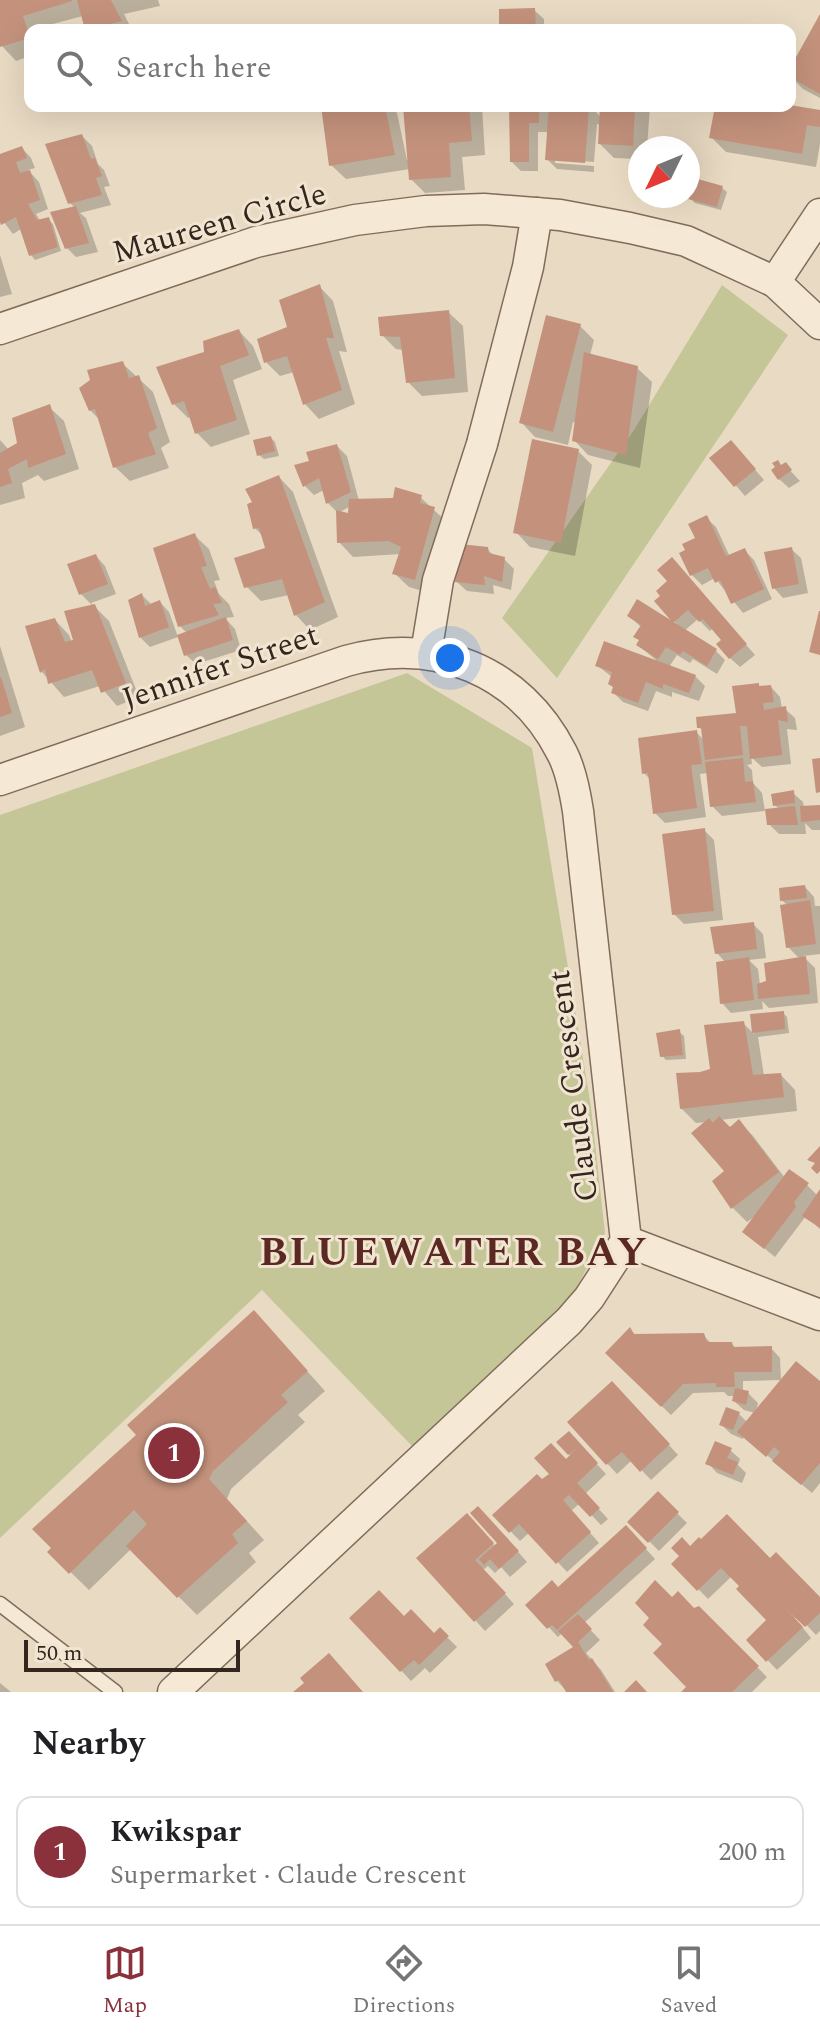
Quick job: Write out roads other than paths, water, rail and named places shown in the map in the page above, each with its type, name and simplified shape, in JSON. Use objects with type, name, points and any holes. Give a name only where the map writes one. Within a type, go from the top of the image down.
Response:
[{"type":"street","name":"Maureen Circle","points":[[0,329],[256,242],[355,220],[426,211],[484,209],[537,213],[630,228],[686,241],[775,282],[820,324]]},
{"type":"street","points":[[426,653],[438,580],[482,442],[528,267],[537,213]]},
{"type":"street","points":[[775,282],[820,214]]},
{"type":"street","name":"Jennifer Street","points":[[0,780],[356,658],[394,652],[426,653],[468,664]]},
{"type":"street","name":"Claude Crescent","points":[[173,1692],[569,1321],[589,1298],[626,1241],[573,783],[563,755],[547,727],[527,702],[500,681],[468,664]]},
{"type":"street","points":[[626,1241],[820,1315]]},
{"type":"lane","points":[[0,1604],[115,1692]]},
{"type":"place","name":"Kwikspar","points":[[174,1453]]},
{"type":"district","name":"BLUEWATER BAY","points":[[454,1251]]}]
